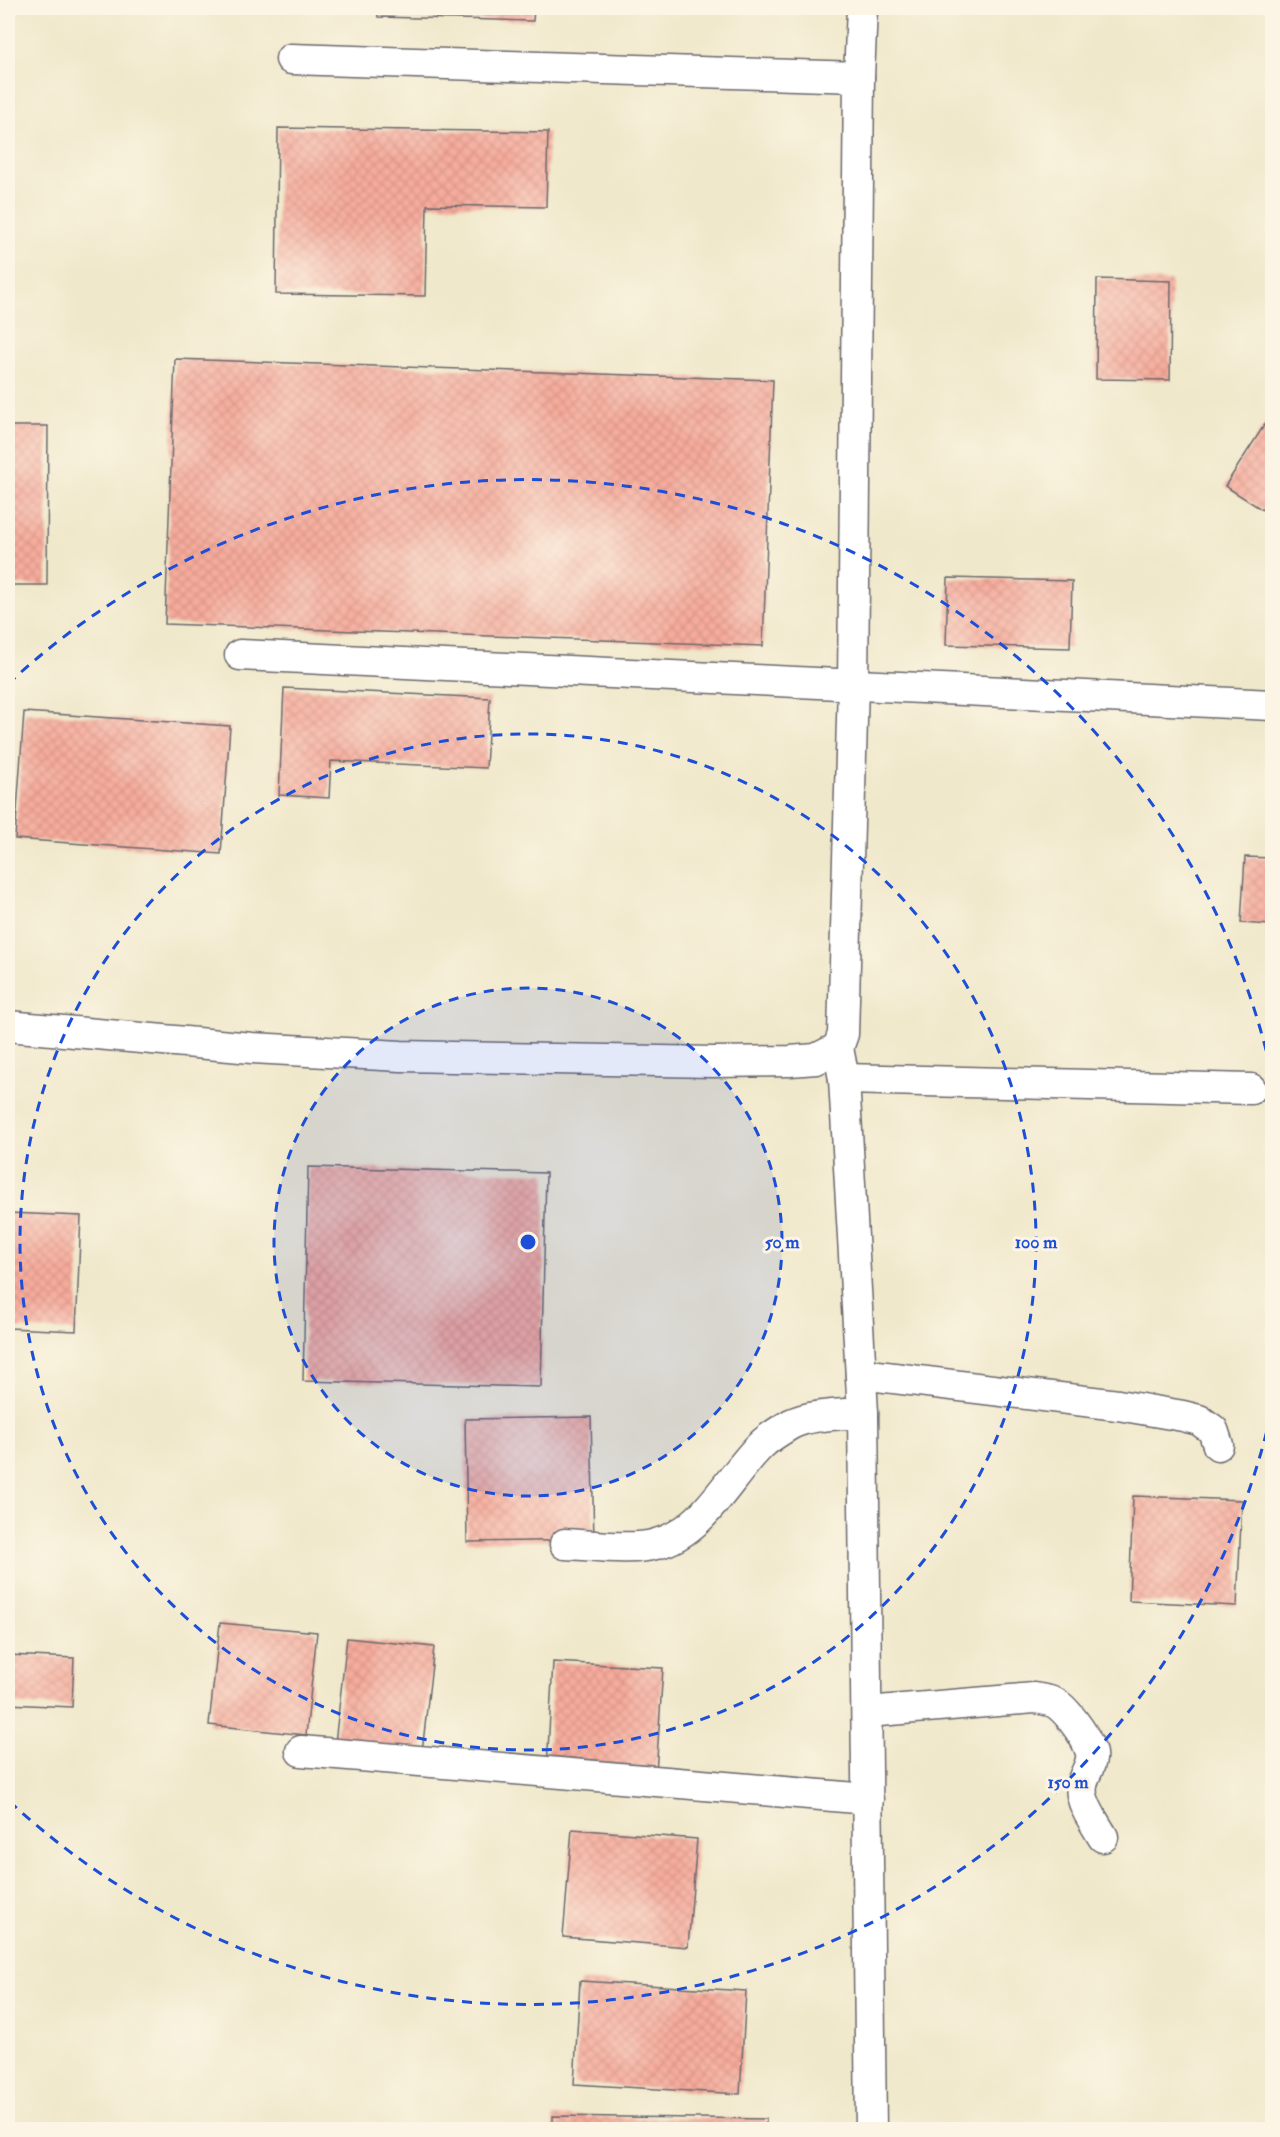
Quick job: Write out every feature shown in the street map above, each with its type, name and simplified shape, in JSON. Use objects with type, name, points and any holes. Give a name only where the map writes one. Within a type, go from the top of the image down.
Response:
[{"type":"street","points":[[862,8],[859,77],[853,685],[843,1034],[838,1048],[844,1079],[863,1413],[871,2130]]},
{"type":"street","points":[[291,58],[859,77]]},
{"type":"street","points":[[240,655],[1272,705]]},
{"type":"street","points":[[8,1026],[252,1048],[401,1056],[702,1062],[790,1061],[816,1059],[838,1048]]},
{"type":"street","points":[[844,1079],[1251,1089]]},
{"type":"street","points":[[861,1374],[1118,1405],[1183,1416],[1199,1420],[1214,1430],[1218,1445]]},
{"type":"street","points":[[565,1544],[645,1546],[671,1539],[699,1518],[761,1444],[778,1432],[793,1423],[812,1418],[863,1413]]},
{"type":"street","points":[[867,1712],[1034,1698],[1057,1704],[1069,1715],[1090,1748],[1091,1759],[1082,1781],[1082,1796],[1084,1806],[1103,1837]]},
{"type":"street","points":[[301,1751],[868,1799]]},
{"type":"building","points":[[378,8],[534,8],[533,21],[378,17]]},
{"type":"building","points":[[278,128],[548,132],[546,207],[427,205],[425,296],[276,294]]},
{"type":"building","points":[[1097,279],[1171,281],[1170,380],[1096,379]]},
{"type":"building","points":[[175,359],[773,380],[763,646],[165,624]]},
{"type":"building","points":[[1272,413],[1272,516],[1225,486]]},
{"type":"building","points":[[8,426],[48,426],[47,585],[8,585]]},
{"type":"building","points":[[948,578],[1072,581],[1070,648],[946,645]]},
{"type":"building","points":[[284,688],[490,698],[486,768],[331,761],[329,798],[279,795]]},
{"type":"building","points":[[24,712],[230,726],[221,854],[15,839]]},
{"type":"building","points":[[1245,857],[1272,858],[1272,925],[1241,923]]},
{"type":"building","points":[[308,1167],[546,1173],[541,1387],[303,1381]]},
{"type":"building","points":[[8,1213],[81,1216],[76,1331],[8,1328]]},
{"type":"building","points":[[591,1417],[594,1540],[467,1542],[465,1419]]},
{"type":"building","points":[[1133,1496],[1242,1500],[1237,1606],[1129,1601]]},
{"type":"building","points":[[220,1623],[317,1632],[306,1735],[209,1725]]},
{"type":"building","points":[[347,1638],[434,1647],[422,1752],[335,1743]]},
{"type":"building","points":[[8,1655],[74,1658],[72,1707],[8,1704]]},
{"type":"building","points":[[553,1662],[663,1668],[656,1773],[547,1767]]},
{"type":"building","points":[[572,1829],[697,1839],[688,1947],[563,1937]]},
{"type":"building","points":[[580,1981],[746,1991],[740,2094],[574,2084]]},
{"type":"building","points":[[553,2116],[766,2119],[766,2130],[553,2130]]}]
